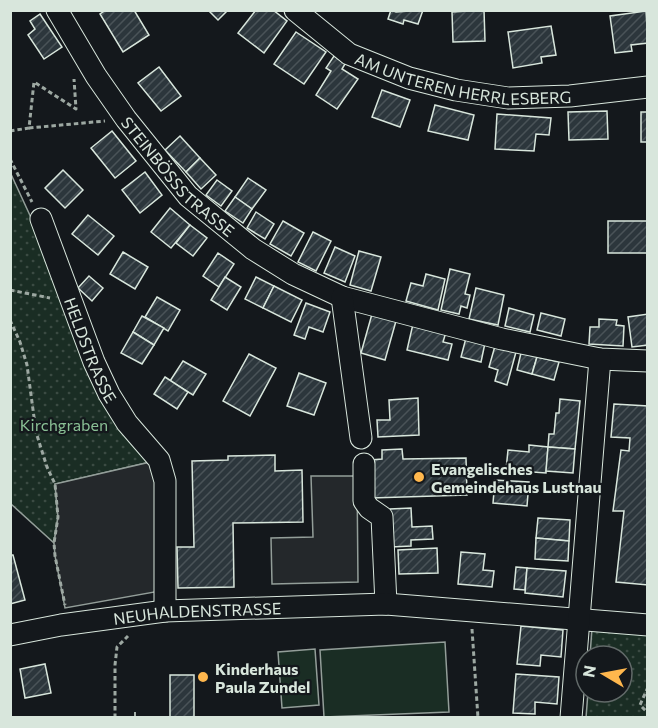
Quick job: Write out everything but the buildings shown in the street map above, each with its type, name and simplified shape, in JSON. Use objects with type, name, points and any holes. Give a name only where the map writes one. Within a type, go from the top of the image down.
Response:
[{"type":"street","name":"STEINBÖSSSTRASSE","points":[[57,10],[96,76],[126,119],[188,196],[253,249],[293,274],[342,297],[502,339],[600,359],[648,361]]},
{"type":"street","name":"AM UNTEREN HERRLESBERG","points":[[295,10],[349,54],[409,78],[456,90],[508,98],[570,96],[648,87]]},
{"type":"street","name":"HELDSTRASSE","points":[[41,219],[94,362],[109,394],[128,423],[159,460],[165,481],[165,611]]},
{"type":"street","points":[[342,297],[361,438]]},
{"type":"street","points":[[571,717],[581,620],[600,359]]},
{"type":"street","points":[[364,464],[364,501],[382,518],[386,604]]},
{"type":"street","name":"NEUHALDENSTRASSE","points":[[10,635],[61,625],[165,611],[386,604],[648,625]]},
{"type":"path","points":[[29,128],[34,82],[76,109],[73,76]]},
{"type":"path","points":[[10,130],[126,119]]},
{"type":"path","points":[[10,159],[41,219]]},
{"type":"path","points":[[10,290],[52,299]]},
{"type":"path","points":[[10,320],[27,365],[36,432],[55,484],[58,518],[54,543],[55,556],[65,608],[61,625]]},
{"type":"path","points":[[471,610],[478,717]]},
{"type":"path","points":[[116,717],[117,647],[136,628],[138,614]]},
{"type":"path","points":[[648,687],[640,705],[648,713]]},
{"type":"green space","name":"Kirchgraben","points":[[10,172],[80,324],[159,460],[55,484],[58,517],[54,543],[11,504]]},
{"type":"green space","points":[[592,628],[647,632],[647,717],[586,718],[587,704],[634,704],[634,644],[591,644]]},
{"type":"green space","points":[[445,642],[449,712],[324,717],[320,650]]},
{"type":"green space","points":[[315,649],[319,705],[282,708],[278,652]]},
{"type":"shaded area","points":[[159,460],[166,590],[65,608],[55,556],[54,543],[58,517],[55,484]]},
{"type":"shaded area","points":[[311,476],[357,476],[358,582],[272,584],[271,538],[313,537]]},
{"type":"fence","points":[[135,712],[135,718]]},
{"type":"place","name":"Evangelisches Gemeindehaus Lustnau","points":[[419,477]]},
{"type":"place","name":"Kinderhaus Paula Zundel","points":[[203,677]]}]
